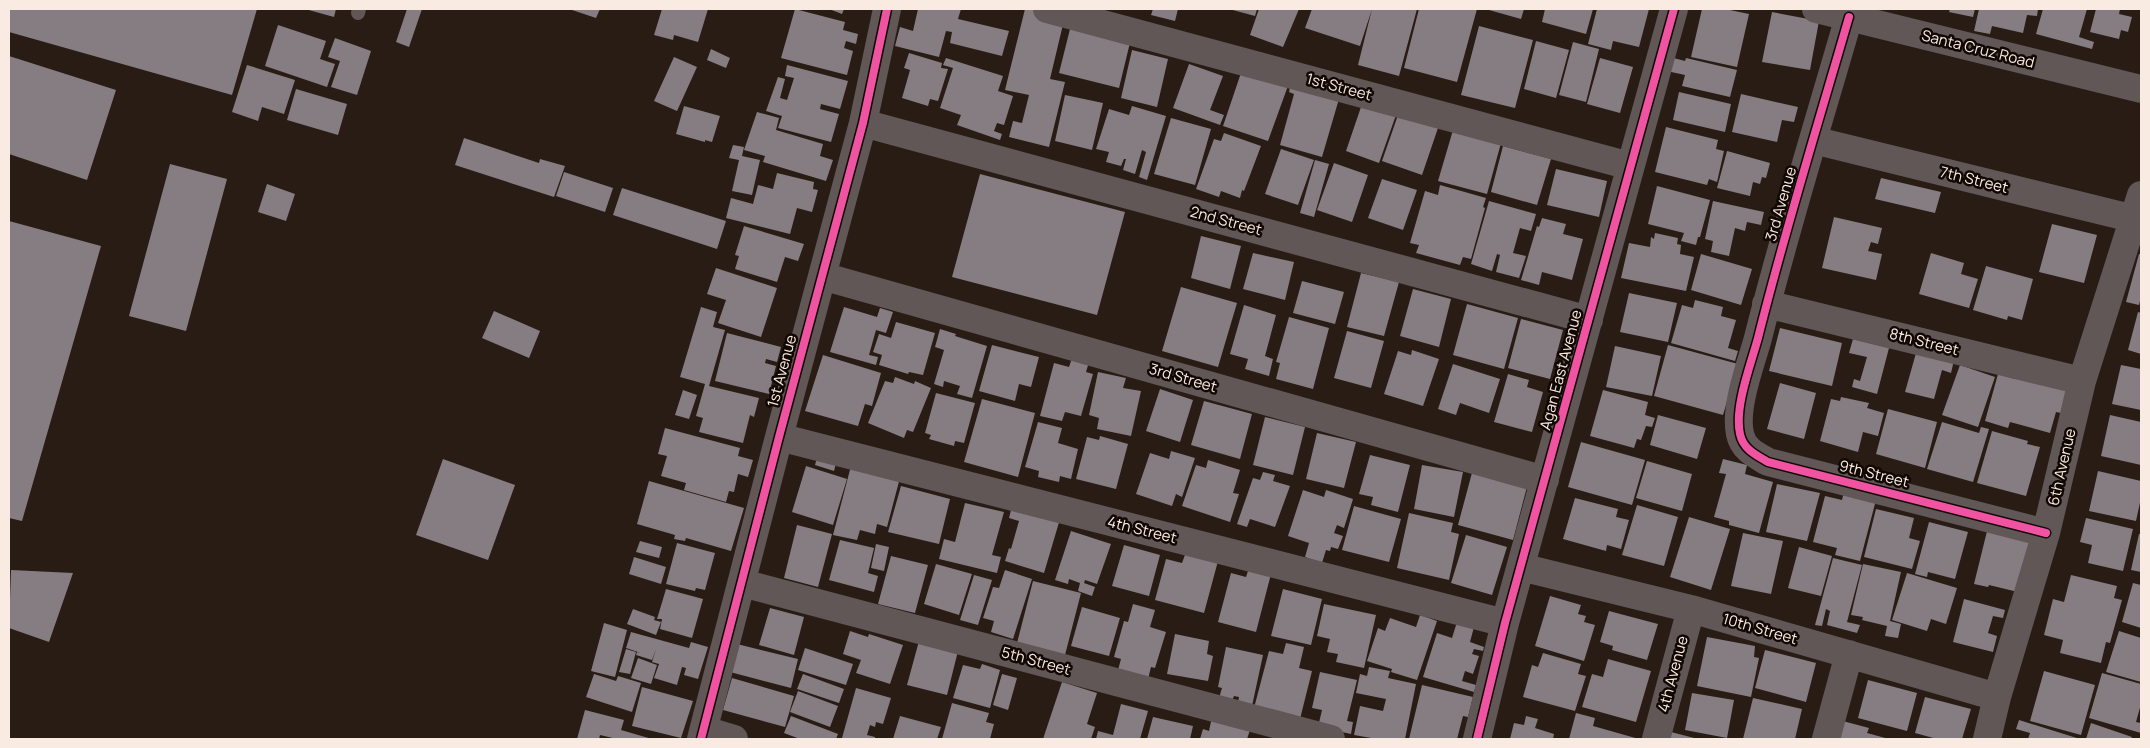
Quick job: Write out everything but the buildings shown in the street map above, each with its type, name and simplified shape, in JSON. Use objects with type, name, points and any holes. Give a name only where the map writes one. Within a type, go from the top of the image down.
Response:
[{"type":"street","name":"1st Avenue","points":[[702,735],[863,123],[888,9]]},
{"type":"street","name":"1st Street","points":[[1047,9],[1630,166]]},
{"type":"street","name":"Agan East Avenue","points":[[1478,739],[1520,567],[1674,9]]},
{"type":"street","name":"Santa Cruz Road","points":[[1816,9],[2141,89]]},
{"type":"street","name":"3rd Avenue","points":[[1742,400],[1766,304],[1849,17]]},
{"type":"street","name":"2nd Street","points":[[863,123],[1589,320]]},
{"type":"street","name":"7th Street","points":[[1814,140],[2138,207]]},
{"type":"street","name":"6th Avenue","points":[[1987,739],[2046,532],[2082,381],[2138,207]]},
{"type":"street","name":"3rd Street","points":[[822,276],[1545,480]]},
{"type":"street","name":"8th Street","points":[[1766,304],[2082,381]]},
{"type":"street","name":"9th Street","points":[[1742,400],[1740,436],[1751,453],[1768,462],[2046,532]]},
{"type":"street","name":"4th Street","points":[[779,437],[1505,623]]},
{"type":"street","name":"10th Street","points":[[1520,567],[1691,609],[1998,697]]},
{"type":"street","name":"5th Street","points":[[742,583],[1331,739]]},
{"type":"street","name":"4th Avenue","points":[[1656,739],[1691,609]]},
{"type":"street","points":[[1826,739],[1849,654]]},
{"type":"street","points":[[702,735],[734,739]]},
{"type":"cycle path","points":[[701,739],[863,123],[887,9]]},
{"type":"cycle path","points":[[1477,739],[1505,623],[1674,9]]},
{"type":"cycle path","points":[[1849,17],[1790,217],[1744,386],[1739,411],[1740,434],[1744,444],[1768,462],[2046,533]]}]
